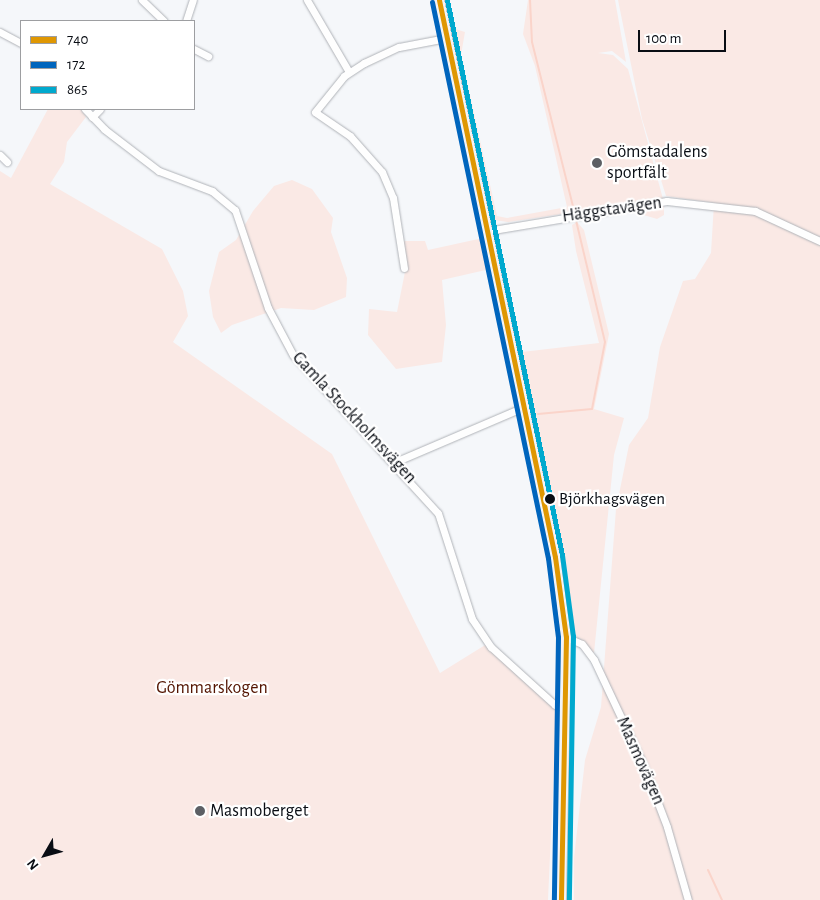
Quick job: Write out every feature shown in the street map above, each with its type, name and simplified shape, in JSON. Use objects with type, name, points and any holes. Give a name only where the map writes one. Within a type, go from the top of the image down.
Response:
[{"type":"main road","points":[[439,0],[555,557],[566,637],[561,900]]},
{"type":"street","points":[[142,0],[163,20]]},
{"type":"street","points":[[186,20],[193,0]]},
{"type":"street","points":[[307,0],[349,72]]},
{"type":"street","points":[[0,32],[20,42]]},
{"type":"street","points":[[404,268],[393,198],[382,172],[350,136],[315,112],[349,72],[399,47],[446,38]]},
{"type":"street","points":[[195,50],[208,56]]},
{"type":"street","name":"Gamla Stockholmsvägen","points":[[86,110],[159,171],[212,191],[235,210],[268,308],[288,347],[395,462],[442,519],[472,619],[482,636],[495,652],[551,702],[564,707]]},
{"type":"street","points":[[92,117],[99,110]]},
{"type":"street","points":[[0,156],[7,162]]},
{"type":"street","name":"Häggstavägen","points":[[487,231],[667,201],[755,211],[820,241]]},
{"type":"street","points":[[395,462],[524,407]]},
{"type":"street","name":"Masmovägen","points":[[566,637],[584,646],[594,660],[643,764],[668,827],[688,900]]},
{"type":"green space","points":[[447,0],[452,28],[465,32],[461,55],[497,216],[507,218],[567,207],[535,66],[523,34],[528,0],[615,0],[626,62],[612,51],[598,53],[613,55],[628,69],[663,199],[508,222],[494,220],[467,115],[453,50]]},
{"type":"green space","points":[[618,0],[820,0],[820,900],[574,900],[574,858],[585,760],[601,707],[616,509],[629,445],[648,418],[660,347],[683,281],[695,279],[711,253],[714,203],[666,196],[642,119]]},
{"type":"green space","name":"Gömmarskogen","points":[[47,110],[82,110],[86,117],[67,142],[64,162],[50,184],[162,249],[183,291],[188,316],[173,342],[332,454],[440,673],[490,642],[557,702],[548,900],[0,900],[0,171],[11,178]]},
{"type":"green space","points":[[292,180],[312,189],[333,218],[331,232],[347,278],[346,297],[314,310],[281,308],[232,325],[221,333],[213,317],[209,291],[219,252],[236,240],[253,211],[274,186]]},
{"type":"green space","points":[[664,205],[664,215],[657,219],[627,210]]},
{"type":"green space","points":[[577,222],[584,230],[609,334],[594,409],[624,418],[614,455],[594,653],[571,632],[555,504],[546,483],[505,292],[506,274],[522,352],[599,343],[576,251],[572,225]]},
{"type":"green space","points":[[483,238],[490,269],[442,280],[446,325],[442,362],[396,369],[368,335],[369,309],[397,312],[407,262],[403,241],[425,241],[428,250]]},
{"type":"waterway","points":[[530,0],[532,42],[574,210]]},
{"type":"waterway","points":[[538,414],[592,409],[605,342],[576,220]]},
{"type":"waterway","points":[[708,870],[722,900]]},
{"type":"transit line","name":"740","points":[[439,0],[555,557],[566,637],[561,900]]},
{"type":"transit line","name":"865","points":[[447,0],[562,555],[573,636],[569,900]]},
{"type":"transit line","name":"172","points":[[432,2],[548,558],[558,637],[554,900]]},
{"type":"place","name":"Gömstadalens sportfält","points":[[597,163]]},
{"type":"place","name":"Björkhagsvägen","points":[[550,499]]},
{"type":"place","name":"Masmoberget","points":[[200,811]]}]
